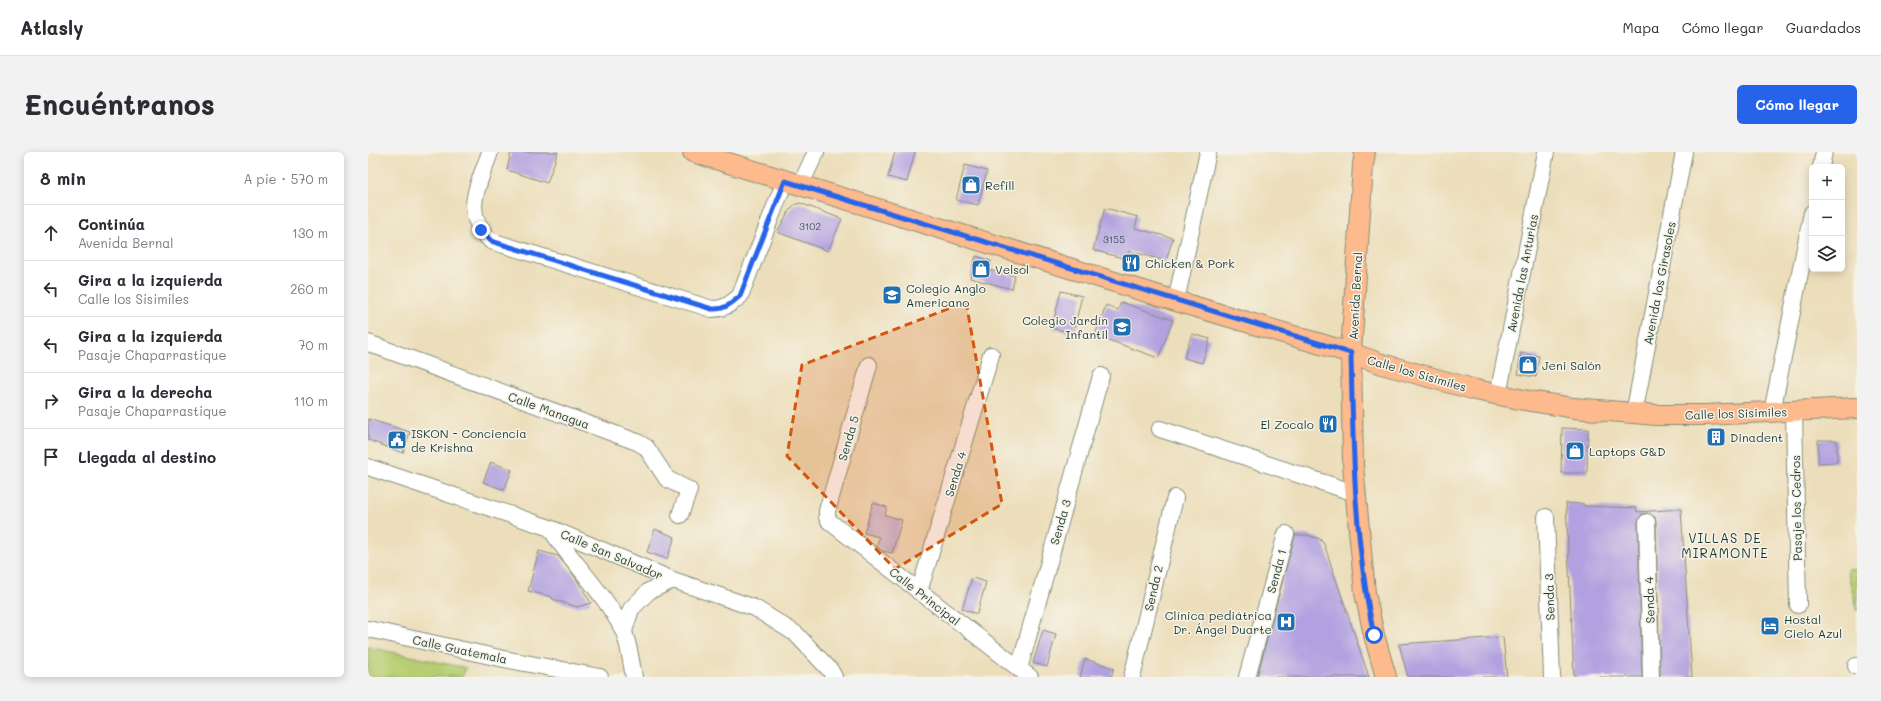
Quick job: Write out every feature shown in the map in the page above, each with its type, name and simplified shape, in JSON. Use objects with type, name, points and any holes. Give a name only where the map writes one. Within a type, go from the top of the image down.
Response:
[{"type":"main road","name":"Calle los Sisimiles","points":[[693,152],[1176,301],[1351,353],[1382,364],[1498,395],[1568,407],[1669,416],[1857,408]]},
{"type":"main road","name":"Avenida Bernal","points":[[1365,152],[1351,353],[1355,493],[1365,593],[1374,635],[1386,677]]},
{"type":"street","points":[[490,152],[473,206],[477,224],[491,241],[712,309],[719,309],[727,306],[740,296],[792,183],[816,152]]},
{"type":"street","points":[[1176,301],[1208,152]]},
{"type":"street","name":"Avenida las Anturias","points":[[1498,395],[1546,152]]},
{"type":"street","name":"Avenida los Girasoles","points":[[1634,414],[1684,152]]},
{"type":"street","points":[[1822,164],[1824,152]]},
{"type":"street","points":[[1772,412],[1809,228]]},
{"type":"street","name":"Calle Managua","points":[[368,343],[637,442],[646,447],[667,478],[689,490],[680,515]]},
{"type":"street","name":"Senda 4","points":[[919,592],[991,355]]},
{"type":"street","name":"Senda 5","points":[[827,511],[869,365]]},
{"type":"street","name":"Senda 3","points":[[1024,673],[1101,376]]},
{"type":"street","name":"Pasaje los Cedros","points":[[1794,411],[1798,605]]},
{"type":"street","points":[[1160,429],[1355,493]]},
{"type":"street","name":"Calle San Salvador","points":[[368,467],[550,528],[673,580],[755,608],[796,634],[830,670],[834,677]]},
{"type":"street","name":"Senda 2","points":[[1132,677],[1174,498]]},
{"type":"street","name":"Calle Principal","points":[[827,511],[827,517],[830,522],[1024,673]]},
{"type":"street","name":"Senda 3","points":[[1546,517],[1552,677]]},
{"type":"street","name":"Senda 4","points":[[1647,522],[1651,677]]},
{"type":"street","points":[[550,528],[561,545],[585,573],[624,631],[634,677]]},
{"type":"street","name":"Senda 1","points":[[1247,677],[1286,534]]},
{"type":"street","points":[[624,631],[631,609],[649,591],[673,580]]},
{"type":"street","name":"Calle Guatemala","points":[[368,629],[504,659],[600,677]]},
{"type":"highlighted area","points":[[966,302],[1002,504],[895,569],[787,456],[802,365]]},
{"type":"green space","points":[[1847,569],[1857,570],[1857,611]]},
{"type":"green space","points":[[368,647],[466,668],[462,677],[368,677]]},
{"type":"building","points":[[511,152],[558,152],[547,183],[507,170]]},
{"type":"building","points":[[895,152],[915,152],[907,182],[888,177]]},
{"type":"building","name":"Refill","points":[[965,165],[987,171],[978,205],[956,200]]},
{"type":"building","points":[[800,203],[842,219],[828,251],[777,232],[789,211],[794,205]]},
{"type":"building","points":[[1105,208],[1138,217],[1135,228],[1173,238],[1166,261],[1129,251],[1126,259],[1093,250]]},
{"type":"building","points":[[976,256],[991,261],[989,270],[1015,276],[1012,289],[970,278]]},
{"type":"building","points":[[1061,291],[1082,296],[1073,333],[1052,328]]},
{"type":"building","name":"Colegio Jardín Infantil","points":[[1121,302],[1173,320],[1158,358],[1095,335],[1106,305],[1118,310]]},
{"type":"building","points":[[1192,334],[1210,339],[1202,363],[1184,358]]},
{"type":"building","name":"Jeni Salón","points":[[1521,353],[1539,356],[1536,377],[1518,374]]},
{"type":"building","points":[[368,419],[410,432],[403,453],[368,440]]},
{"type":"building","name":"Laptops G&D","points":[[1562,428],[1588,429],[1587,473],[1561,473]]},
{"type":"building","points":[[1818,440],[1837,440],[1837,462],[1818,463]]},
{"type":"building","points":[[491,462],[512,470],[504,490],[483,482]]},
{"type":"building","points":[[873,503],[887,507],[885,515],[902,520],[892,553],[882,551],[877,546],[879,537],[864,533]]},
{"type":"building","points":[[1566,503],[1584,504],[1584,506],[1636,508],[1637,512],[1681,509],[1692,677],[1660,677],[1656,522],[1655,517],[1647,513],[1642,514],[1638,522],[1642,677],[1574,677]]},
{"type":"building","points":[[655,529],[675,537],[667,559],[647,552]]},
{"type":"building","points":[[1295,535],[1308,535],[1320,539],[1324,544],[1369,677],[1257,677]]},
{"type":"building","points":[[539,551],[558,556],[575,577],[591,603],[577,607],[552,599],[552,597],[528,591]]},
{"type":"building","points":[[972,578],[986,582],[977,614],[962,609]]},
{"type":"building","points":[[1043,630],[1056,634],[1047,667],[1033,663]]},
{"type":"building","points":[[1503,637],[1507,677],[1408,677],[1399,644]]},
{"type":"building","points":[[1085,659],[1114,668],[1111,677],[1080,677]]},
{"type":"place","name":"Refill","points":[[971,185]]},
{"type":"place","name":"Chicken & Pork","points":[[1131,263]]},
{"type":"place","name":"Velsol","points":[[981,269]]},
{"type":"place","name":"Colegio Anglo Americano","points":[[892,295]]},
{"type":"place","name":"Colegio Jardín Infantil","points":[[1122,327]]},
{"type":"place","name":"Jeni Salón","points":[[1528,365]]},
{"type":"place","name":"El Zocalo","points":[[1328,424]]},
{"type":"place","name":"Dinadent","points":[[1716,437]]},
{"type":"place","name":"ISKON - Conciencia de Krishna","points":[[397,440]]},
{"type":"place","name":"Laptops G&D","points":[[1575,451]]},
{"type":"place","name":"Clínica pediátrica Dr. Ángel Duarte","points":[[1286,622]]},
{"type":"place","name":"Hostal Cielo Azul","points":[[1770,626]]},
{"type":"district","name":"VILLAS DE MIRAMONTE","points":[[1725,544]]},
{"type":"route","points":[[481,230],[491,241],[712,309],[719,309],[734,302],[740,296],[785,181],[1351,353],[1355,493],[1365,593],[1374,635]]}]
